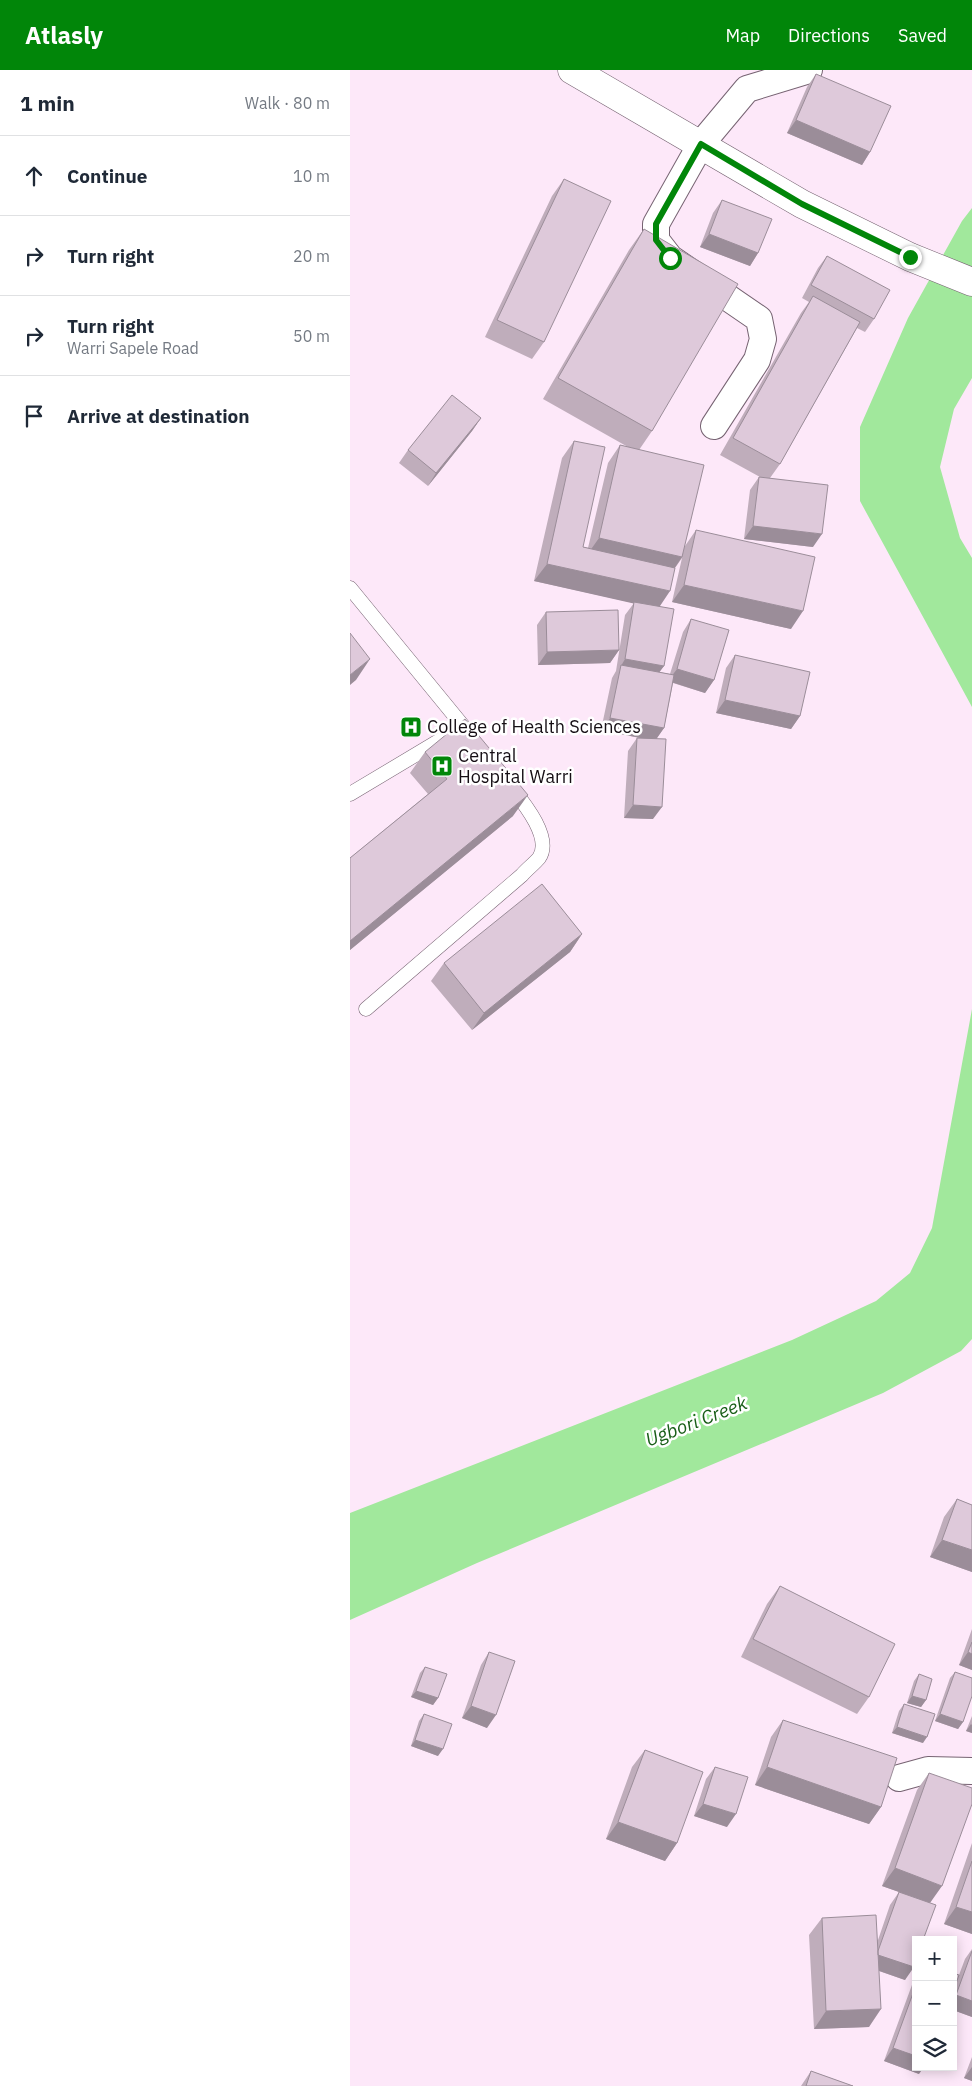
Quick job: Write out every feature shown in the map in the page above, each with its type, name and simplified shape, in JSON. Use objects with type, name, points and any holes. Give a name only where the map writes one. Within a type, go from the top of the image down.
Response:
[{"type":"main road","points":[[572,70],[802,204],[910,257],[972,282]]},
{"type":"street","points":[[714,426],[757,360],[763,339],[759,319],[670,258],[656,240],[656,224],[701,144],[747,89],[809,70]]},
{"type":"street","points":[[899,1778],[928,1770],[972,1771]]},
{"type":"lane","points":[[350,588],[482,750]]},
{"type":"lane","points":[[350,794],[463,726]]},
{"type":"lane","points":[[366,1009],[522,875],[540,856],[542,838],[528,810],[505,780]]},
{"type":"water","points":[[972,208],[972,378],[954,409],[940,467],[960,538],[972,558],[972,707],[860,501],[860,427],[908,318],[962,221]]},
{"type":"water","name":"Ugbori Creek","points":[[972,1009],[972,1339],[961,1351],[883,1393],[477,1563],[350,1620],[350,1513],[792,1340],[876,1301],[910,1273],[932,1228]]},
{"type":"building","points":[[816,74],[891,106],[870,152],[796,120]]},
{"type":"building","points":[[564,179],[611,201],[544,342],[497,320]]},
{"type":"building","points":[[722,200],[772,219],[758,253],[709,234]]},
{"type":"building","points":[[644,229],[738,284],[652,431],[558,378]]},
{"type":"building","points":[[827,256],[890,290],[874,319],[811,285]]},
{"type":"building","points":[[813,296],[860,322],[780,464],[733,438]]},
{"type":"building","points":[[452,395],[481,418],[436,473],[408,450]]},
{"type":"building","points":[[574,441],[605,447],[583,547],[675,568],[670,591],[547,564]]},
{"type":"building","points":[[620,445],[704,465],[682,557],[599,538]]},
{"type":"building","points":[[759,477],[828,485],[822,534],[753,526]]},
{"type":"building","points":[[696,530],[815,557],[803,611],[684,585]]},
{"type":"building","points":[[634,602],[674,609],[664,666],[625,659]]},
{"type":"building","points":[[618,610],[619,650],[547,652],[546,612]]},
{"type":"building","points":[[691,619],[729,630],[714,680],[677,669]]},
{"type":"building","points":[[350,633],[370,659],[350,675]]},
{"type":"building","points":[[735,655],[810,672],[800,716],[725,700]]},
{"type":"building","points":[[621,665],[674,675],[664,728],[610,718]]},
{"type":"building","points":[[465,719],[528,795],[350,941],[350,858],[447,779],[425,752]]},
{"type":"building","points":[[637,738],[666,739],[662,807],[633,805]]},
{"type":"building","points":[[542,884],[582,934],[484,1013],[444,963]]},
{"type":"building","points":[[957,1499],[972,1505],[972,1550],[942,1540]]},
{"type":"building","points":[[780,1586],[895,1644],[869,1697],[753,1639]]},
{"type":"building","points":[[972,1642],[972,1654],[968,1652]]},
{"type":"building","points":[[489,1652],[515,1661],[496,1715],[471,1706]]},
{"type":"building","points":[[425,1667],[447,1674],[438,1698],[416,1691]]},
{"type":"building","points":[[955,1672],[972,1678],[972,1696],[963,1722],[940,1714]]},
{"type":"building","points":[[919,1674],[932,1679],[926,1700],[912,1696]]},
{"type":"building","points":[[904,1704],[935,1714],[927,1737],[897,1727]]},
{"type":"building","points":[[424,1714],[452,1724],[443,1749],[415,1740]]},
{"type":"building","points":[[783,1720],[897,1758],[881,1807],[767,1767]]},
{"type":"building","points":[[645,1750],[703,1772],[677,1843],[618,1822]]},
{"type":"building","points":[[715,1767],[748,1777],[736,1814],[703,1804]]},
{"type":"building","points":[[929,1773],[972,1788],[972,1804],[942,1886],[895,1868]]},
{"type":"building","points":[[972,1861],[972,1912],[956,1907]]},
{"type":"building","points":[[899,1892],[936,1905],[924,1936],[912,1936],[912,1966],[878,1955]]},
{"type":"building","points":[[876,1915],[881,2009],[826,2011],[822,1918]]},
{"type":"building","points":[[972,1951],[972,2001],[957,1995]]},
{"type":"building","points":[[912,1996],[912,2055],[893,2048]]},
{"type":"building","points":[[811,2071],[853,2086],[806,2086]]},
{"type":"place","name":"College of Health Sciences","points":[[411,727]]},
{"type":"place","name":"Central Hospital Warri","points":[[442,766]]},
{"type":"route","points":[[670,258],[656,240],[656,224],[701,144],[802,204],[910,257]]}]
